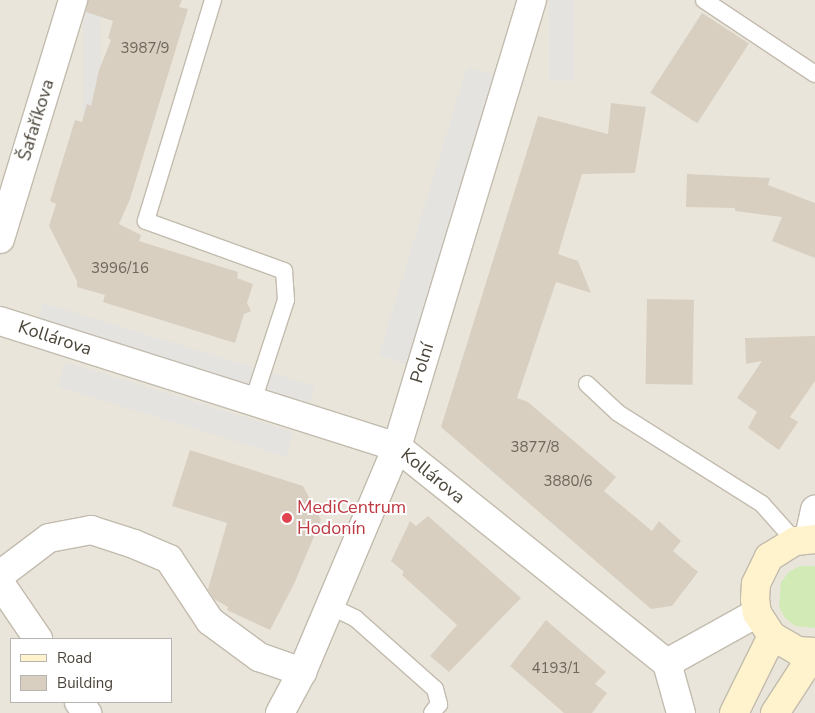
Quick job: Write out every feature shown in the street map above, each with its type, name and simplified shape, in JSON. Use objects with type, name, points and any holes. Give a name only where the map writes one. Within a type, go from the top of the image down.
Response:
[{"type":"main road","points":[[775,713],[814,652],[798,651],[772,636],[757,613],[756,584],[761,570],[769,557],[806,539]]},
{"type":"main road","points":[[734,713],[772,636]]},
{"type":"street","name":"Šafaříkova","points":[[0,239],[73,0]]},
{"type":"street","name":"Polní","points":[[280,713],[302,672],[397,447],[532,0]]},
{"type":"street","name":"Kollárova","points":[[0,321],[397,447],[667,663]]},
{"type":"street","points":[[806,539],[815,510]]},
{"type":"street","points":[[0,575],[49,538],[91,530],[134,544],[169,559],[210,621],[259,657],[302,672]]},
{"type":"street","points":[[0,583],[37,638]]},
{"type":"street","points":[[681,713],[667,663],[757,613]]},
{"type":"lane","points":[[213,0],[146,220],[284,271],[286,300],[253,401]]},
{"type":"lane","points":[[704,0],[815,74]]},
{"type":"lane","points":[[587,384],[618,413],[762,504],[806,539]]},
{"type":"lane","points":[[330,606],[354,618],[435,689],[439,704],[432,713]]},
{"type":"shaded area","points":[[0,0],[815,0],[815,713],[0,713]]},
{"type":"shaded area","points":[[83,0],[101,0],[101,265],[83,265]]},
{"type":"shaded area","points":[[549,0],[574,0],[574,81],[549,81]]},
{"type":"shaded area","points":[[467,67],[496,76],[407,365],[379,356]]},
{"type":"shaded area","points":[[43,303],[315,386],[309,405],[37,322]]},
{"type":"shaded area","points":[[65,362],[294,432],[286,457],[57,387]]},
{"type":"green space","points":[[800,566],[815,566],[815,628],[795,626],[785,618],[779,607],[781,582],[789,572]]},
{"type":"building","points":[[88,0],[182,0],[179,7],[188,9],[130,199],[119,224],[141,235],[139,241],[238,272],[237,278],[253,284],[247,303],[251,311],[244,314],[235,343],[103,302],[105,295],[77,287],[77,281],[49,226],[56,204],[50,201],[75,120],[82,122],[87,104],[91,106],[99,70],[111,40],[108,38],[113,21],[86,12]]},
{"type":"building","points":[[702,13],[749,43],[697,123],[650,93]]},
{"type":"building","points":[[611,103],[646,107],[635,173],[582,174],[558,254],[578,261],[591,293],[556,282],[517,398],[528,402],[616,477],[604,491],[652,531],[659,521],[681,541],[673,551],[698,572],[672,606],[651,609],[441,427],[538,116],[608,134]]},
{"type":"building","points":[[687,174],[770,178],[768,185],[815,203],[815,258],[772,241],[782,217],[735,211],[735,208],[686,207]]},
{"type":"building","points":[[647,299],[694,300],[693,385],[646,384]]},
{"type":"building","points":[[815,336],[815,381],[790,417],[798,422],[779,450],[748,428],[757,412],[737,398],[762,361],[746,364],[745,338]]},
{"type":"building","points":[[190,450],[303,486],[321,520],[294,584],[270,630],[227,610],[228,607],[214,599],[208,589],[227,523],[172,506]]},
{"type":"building","points":[[428,516],[521,598],[449,672],[430,656],[457,625],[402,575],[404,572],[391,561],[410,521],[416,526]]},
{"type":"building","points":[[546,620],[606,672],[595,684],[607,693],[592,713],[564,713],[510,666]]},
{"type":"place","name":"MediCentrum Hodonín","points":[[287,518]]}]
